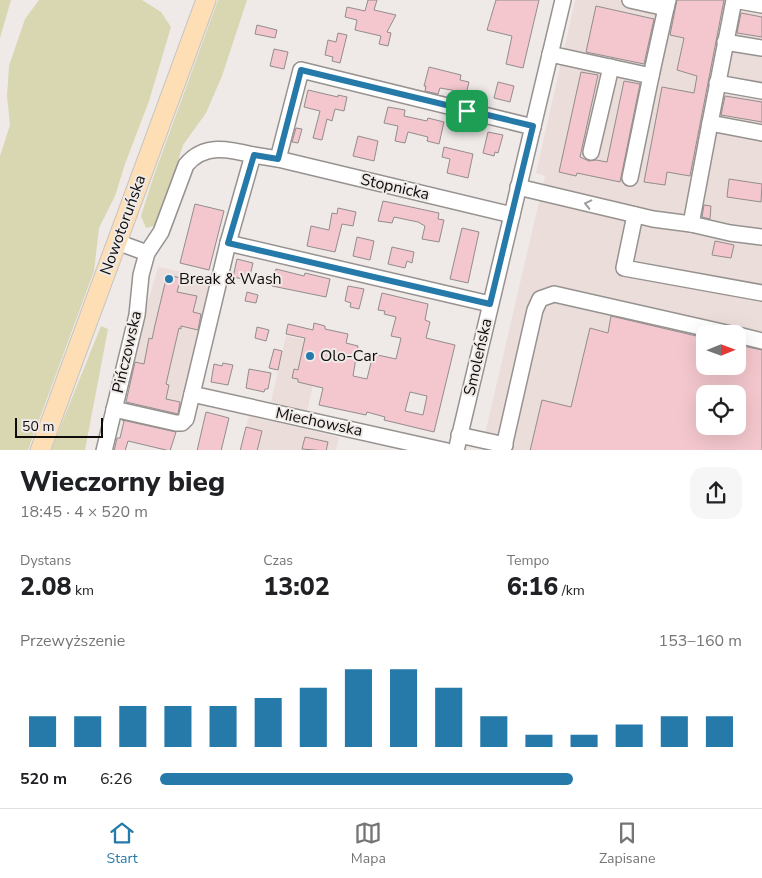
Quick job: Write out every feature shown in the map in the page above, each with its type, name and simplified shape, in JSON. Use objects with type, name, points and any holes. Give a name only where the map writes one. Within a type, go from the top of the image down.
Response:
[{"type":"main road","name":"Nowotoruńska","points":[[40,450],[206,0]]},
{"type":"street","name":"Smoleńska","points":[[456,450],[562,0]]},
{"type":"street","points":[[630,0],[667,4],[630,178]]},
{"type":"street","points":[[691,224],[734,0],[762,5]]},
{"type":"street","points":[[725,42],[762,48]]},
{"type":"street","points":[[550,54],[651,76]]},
{"type":"street","points":[[592,152],[611,67]]},
{"type":"street","points":[[278,159],[301,70],[533,126]]},
{"type":"street","points":[[717,83],[762,91]]},
{"type":"street","points":[[710,123],[762,132]]},
{"type":"street","name":"Pińczowska","points":[[104,450],[137,315],[141,275],[147,253],[161,232],[186,164],[201,152],[224,150],[254,155]]},
{"type":"street","points":[[114,409],[182,423],[186,419],[228,243],[254,155]]},
{"type":"street","name":"Stopnicka","points":[[254,155],[278,159],[512,215]]},
{"type":"street","points":[[518,188],[635,215],[691,224],[730,233],[762,237]]},
{"type":"street","points":[[635,215],[624,268],[762,293]]},
{"type":"street","points":[[117,242],[147,253]]},
{"type":"street","points":[[228,243],[490,304]]},
{"type":"street","points":[[459,436],[504,448],[535,310],[540,300],[554,294],[696,326]]},
{"type":"street","points":[[746,337],[762,341]]},
{"type":"street","name":"Miechowska","points":[[192,394],[446,450]]},
{"type":"shaded area","points":[[762,0],[762,450],[481,450],[545,176],[536,173],[575,1]]},
{"type":"shaded area","points":[[158,267],[212,278],[178,420],[125,408],[133,376],[128,374],[131,361]]},
{"type":"shaded area","points":[[286,336],[322,343],[307,412],[271,402]]},
{"type":"shaded area","points":[[249,416],[339,437],[336,450],[240,450]]},
{"type":"green space","points":[[0,0],[11,0],[0,38]]},
{"type":"green space","points":[[39,0],[142,0],[161,12],[171,27],[149,101],[115,196],[99,228],[94,271],[28,450],[0,450],[0,156],[10,125],[7,96],[9,66],[25,19]]},
{"type":"green space","points":[[218,0],[247,0],[222,76],[206,113],[183,145],[158,225],[146,228],[141,216],[153,178]]},
{"type":"green space","points":[[101,326],[108,329],[85,450],[51,450]]},
{"type":"building","points":[[368,0],[377,0],[374,10],[396,15],[387,32],[391,33],[388,46],[379,44],[381,36],[355,30],[357,20],[345,17],[347,7],[365,11]]},
{"type":"building","points":[[496,0],[539,0],[523,68],[506,64],[512,36],[487,30]]},
{"type":"building","points":[[677,0],[724,0],[690,176],[667,172],[665,185],[644,182],[662,87],[694,93],[697,76],[677,70],[684,38],[670,35]]},
{"type":"building","points":[[596,6],[654,19],[644,64],[586,52]]},
{"type":"building","points":[[741,13],[762,17],[762,37],[737,33]]},
{"type":"building","points":[[257,25],[277,30],[275,38],[255,34]]},
{"type":"building","points":[[338,33],[347,35],[340,63],[332,61],[333,57],[325,55],[328,40],[336,42]]},
{"type":"building","points":[[274,49],[288,52],[284,69],[270,66]]},
{"type":"building","points":[[429,67],[461,75],[460,80],[469,82],[465,98],[456,96],[457,91],[440,88],[438,94],[425,91],[426,86],[424,86]]},
{"type":"building","points":[[581,72],[598,75],[580,157],[589,161],[607,162],[624,81],[640,84],[620,182],[577,173],[576,176],[559,172]]},
{"type":"building","points":[[498,82],[514,86],[510,102],[494,98]]},
{"type":"building","points":[[308,90],[338,97],[338,95],[347,97],[344,111],[335,109],[332,121],[327,119],[322,140],[313,138],[320,111],[304,107]]},
{"type":"building","points":[[725,96],[762,102],[762,122],[721,115]]},
{"type":"building","points":[[388,107],[405,110],[404,116],[427,121],[428,118],[444,122],[439,144],[427,141],[428,137],[408,132],[405,143],[395,141],[398,126],[384,123]]},
{"type":"building","points":[[296,128],[302,129],[298,143],[292,142]]},
{"type":"building","points":[[488,132],[503,135],[498,153],[495,152],[494,156],[483,153]]},
{"type":"building","points":[[358,136],[378,141],[374,161],[353,156]]},
{"type":"building","points":[[444,147],[473,154],[468,178],[447,173],[450,159],[442,157]]},
{"type":"building","points":[[729,179],[762,184],[761,202],[727,197]]},
{"type":"building","points":[[383,201],[439,213],[438,219],[444,220],[439,242],[422,239],[425,226],[418,222],[394,217],[392,223],[378,221]]},
{"type":"building","points":[[195,204],[224,211],[209,270],[180,263]]},
{"type":"building","points":[[704,205],[711,206],[710,219],[702,217]]},
{"type":"building","points":[[338,208],[356,212],[353,226],[342,224],[335,252],[307,246],[311,226],[329,230],[332,213],[337,214]]},
{"type":"building","points":[[462,228],[479,232],[468,283],[450,279]]},
{"type":"building","points":[[357,237],[374,241],[370,260],[353,256]]},
{"type":"building","points":[[715,241],[734,245],[731,258],[712,255]]},
{"type":"building","points":[[392,247],[414,252],[412,263],[407,261],[405,268],[388,264]]},
{"type":"building","points":[[237,259],[253,263],[249,280],[233,277]]},
{"type":"building","points":[[276,269],[304,276],[305,273],[330,279],[326,297],[272,286]]},
{"type":"building","points":[[167,275],[181,278],[177,292],[197,296],[193,312],[201,314],[198,330],[181,326],[181,329],[179,328],[166,384],[169,385],[166,399],[180,402],[178,414],[126,402],[135,362],[144,364],[149,338],[152,339]]},
{"type":"building","points":[[348,286],[364,289],[359,309],[350,307],[351,303],[345,301]]},
{"type":"building","points":[[247,292],[258,295],[256,303],[245,301]]},
{"type":"building","points":[[382,293],[428,304],[425,320],[430,322],[426,338],[455,345],[434,432],[384,420],[385,417],[367,412],[366,415],[319,405],[323,388],[298,382],[298,379],[292,378],[294,369],[298,370],[305,338],[286,334],[288,324],[313,330],[314,323],[325,326],[325,329],[348,334],[346,343],[358,346],[353,376],[367,379],[373,354],[396,359],[401,338],[391,336],[396,317],[384,314],[385,311],[378,310]],"holes":[[[410,392],[427,396],[423,415],[405,411]]]},
{"type":"building","points":[[611,316],[696,336],[696,375],[746,375],[746,347],[762,350],[762,450],[530,450],[542,400],[571,407],[590,328],[608,333]]},
{"type":"building","points":[[257,327],[269,330],[266,341],[255,338]]},
{"type":"building","points":[[274,349],[282,351],[278,370],[269,368]]},
{"type":"building","points":[[223,363],[233,365],[228,385],[211,382],[214,364],[222,366]]},
{"type":"building","points":[[249,369],[271,373],[268,389],[265,389],[264,392],[246,388]]},
{"type":"building","points":[[206,412],[229,418],[221,450],[197,450]]},
{"type":"building","points":[[122,420],[176,432],[170,450],[128,441],[125,450],[114,450],[117,438],[120,438],[124,421]]},
{"type":"building","points":[[246,427],[262,431],[257,450],[240,450]]},
{"type":"building","points":[[305,437],[328,442],[326,450],[302,449]]},
{"type":"place","name":"Break & Wash","points":[[169,279]]},
{"type":"place","name":"Olo-Car","points":[[310,356]]},
{"type":"route","points":[[301,70],[467,111],[533,126],[490,304],[228,243],[254,155],[278,159],[301,70]]}]
